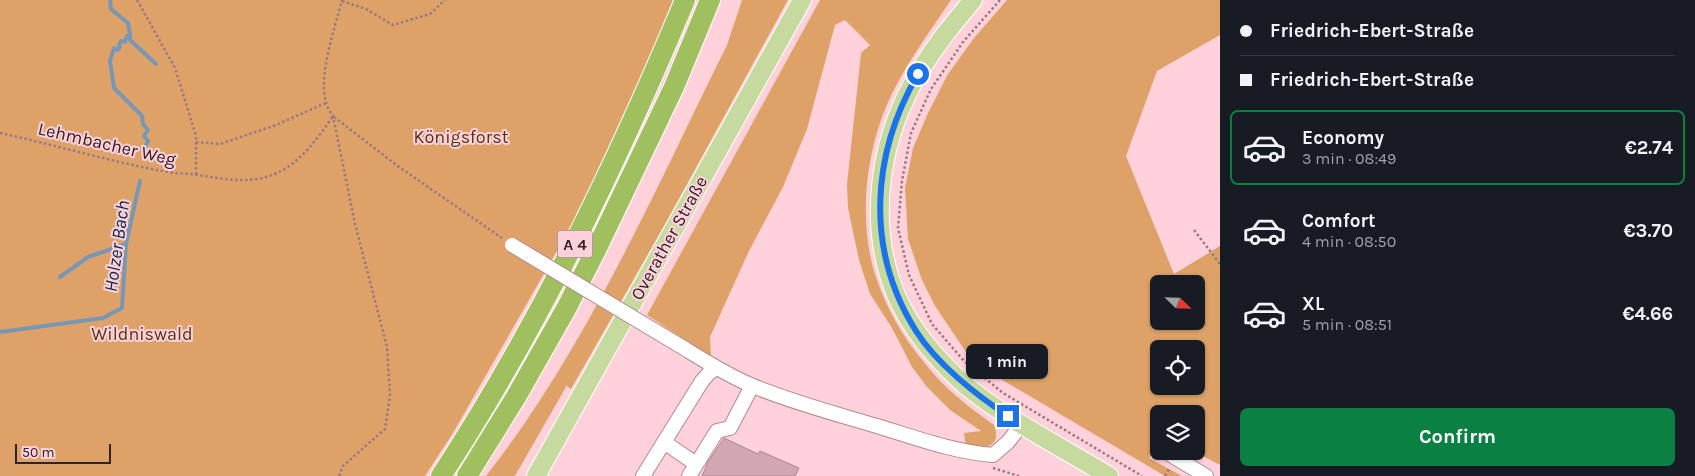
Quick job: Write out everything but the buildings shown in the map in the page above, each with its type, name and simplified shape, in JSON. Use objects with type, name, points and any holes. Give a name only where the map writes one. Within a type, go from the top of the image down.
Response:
[{"type":"highway","name":"A 4","points":[[442,476],[495,388],[566,262],[628,132],[685,0]]},
{"type":"highway","name":"A 4","points":[[467,476],[516,397],[566,309],[674,87],[710,0]]},
{"type":"highway","points":[[674,87],[702,39],[721,0]]},
{"type":"main road","name":"Overather Straße","points":[[536,476],[802,0]]},
{"type":"main road","points":[[973,0],[924,64],[903,104],[886,151],[881,178],[881,226],[888,268],[896,296],[916,332],[930,350],[964,383],[987,402],[1103,474]]},
{"type":"lane","points":[[512,245],[716,368],[752,386],[789,400],[949,448],[977,454],[994,455],[1008,442],[1022,424]]},
{"type":"lane","points":[[643,476],[702,381],[716,368]]},
{"type":"lane","points":[[664,442],[693,470],[717,431],[730,428],[752,386]]},
{"type":"lane","points":[[1181,460],[1206,476]]},
{"type":"path","points":[[137,0],[175,68],[196,136],[196,174]]},
{"type":"path","points":[[339,476],[343,466],[385,428],[390,395],[387,347],[355,224],[333,116],[326,104],[324,85],[326,66],[342,0],[366,9],[393,25],[430,14],[445,0]]},
{"type":"path","points":[[1000,0],[958,50],[932,89],[911,133],[902,181],[898,228],[909,275],[932,324],[964,361],[1004,393],[1137,475],[1142,476]]},
{"type":"path","points":[[196,142],[220,144],[276,125],[326,104]]},
{"type":"path","points":[[333,116],[428,188],[512,245]]},
{"type":"path","name":"Lehmbacher Weg","points":[[0,133],[133,166],[171,173],[241,180],[256,179],[277,173],[298,159],[318,137],[333,116]]},
{"type":"path","points":[[1194,230],[1220,264]]},
{"type":"green space","points":[[0,0],[673,0],[654,48],[578,214],[453,433],[425,476],[0,476]]},
{"type":"green space","points":[[742,0],[788,0],[663,228],[571,389],[565,385],[566,387],[515,476],[486,476],[556,375],[617,267],[727,45]]},
{"type":"green space","points":[[820,0],[951,0],[922,42],[886,107],[872,154],[868,179],[867,230],[870,254],[876,277],[896,322],[916,353],[939,379],[970,408],[994,425],[996,439],[989,446],[966,448],[964,433],[981,431],[950,410],[927,387],[912,367],[892,328],[870,294],[859,260],[848,208],[847,184],[861,53],[870,45],[845,20],[835,25],[807,129],[783,187],[748,253],[710,337],[711,357],[647,315]]},
{"type":"green space","points":[[1007,0],[1220,0],[1220,35],[1157,71],[1126,156],[1174,274],[1220,246],[1220,465],[1205,457],[1205,405],[1150,405],[1149,458],[1182,476],[1165,476],[999,378],[966,352],[935,306],[922,280],[908,239],[905,188],[913,148],[948,74],[974,38]]},
{"type":"waterway","name":"Holzer Bach","points":[[110,0],[111,9],[128,23],[130,35],[127,36],[125,42],[121,41],[120,47],[117,50],[114,48],[110,61],[114,88],[142,116],[143,124],[148,130],[144,136],[148,141],[145,147]]},
{"type":"waterway","points":[[130,35],[130,40],[156,64]]},
{"type":"waterway","name":"Holzer Bach","points":[[0,332],[103,318],[122,308],[126,244],[140,181]]},
{"type":"waterway","points":[[60,277],[88,257],[126,244]]},
{"type":"route","points":[[918,74],[894,126],[886,151],[881,178],[881,226],[888,268],[896,296],[916,332],[930,350],[964,383],[1008,416]]},
{"type":"park label","name":"Königsforst","points":[[461,137]]},
{"type":"park label","name":"Wildniswald","points":[[142,334]]}]
